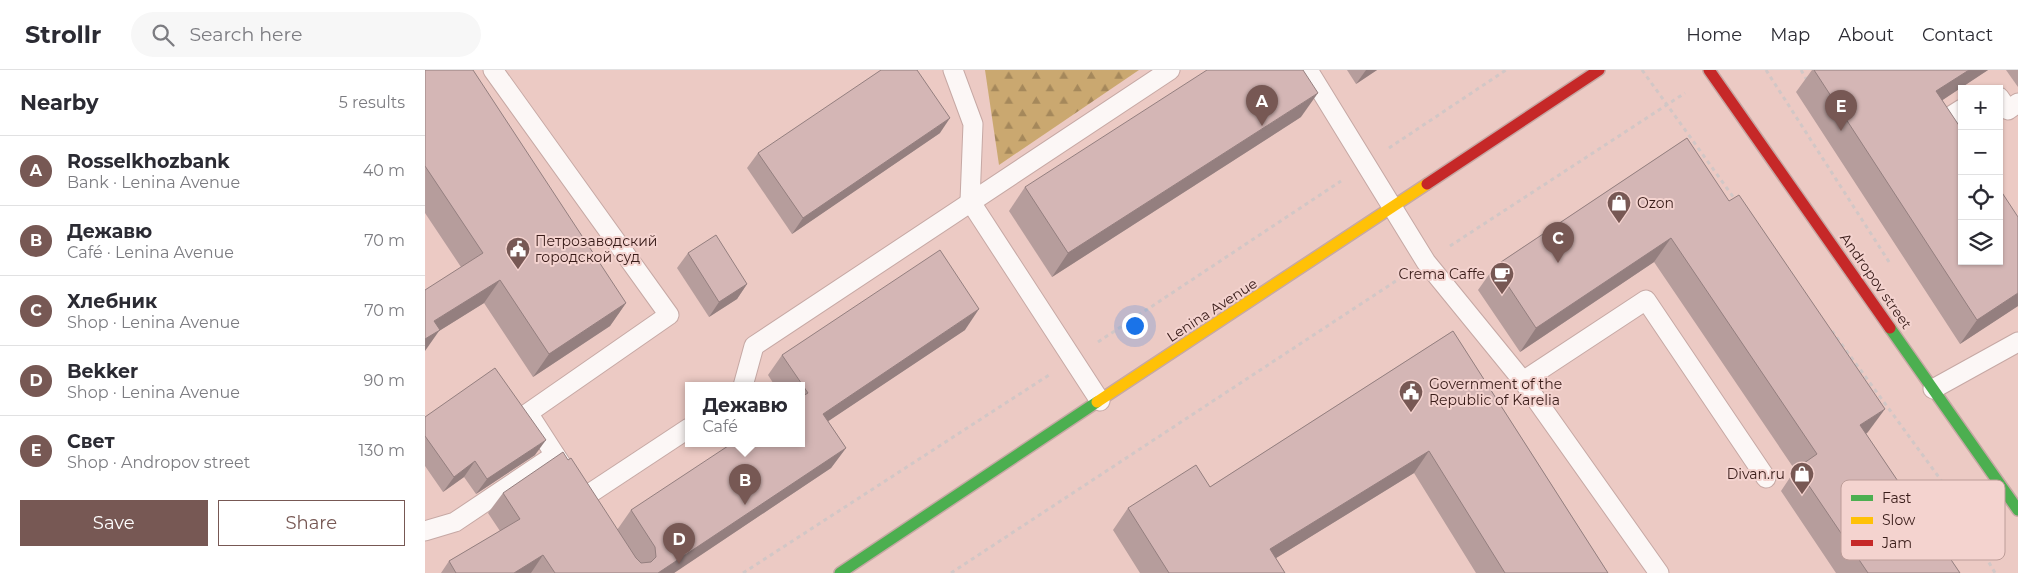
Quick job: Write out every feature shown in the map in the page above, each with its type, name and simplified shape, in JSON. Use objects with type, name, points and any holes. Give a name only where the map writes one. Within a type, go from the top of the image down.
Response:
[{"type":"main road","name":"Lenina Avenue","points":[[840,573],[1393,209],[1599,70]]},
{"type":"main road","name":"Andropov street","points":[[1710,72],[1997,480]]},
{"type":"main road","name":"Andropov street","points":[[2005,491],[2018,510]]},
{"type":"lane","points":[[493,70],[669,315],[528,412],[593,515]]},
{"type":"lane","points":[[953,70],[973,124],[970,201],[1100,401]]},
{"type":"lane","points":[[744,382],[754,346],[1170,70]]},
{"type":"lane","points":[[1308,70],[1426,262],[1523,381],[1659,573]]},
{"type":"lane","points":[[2003,103],[2008,110],[2018,103]]},
{"type":"lane","points":[[1958,112],[1943,121],[1958,142]]},
{"type":"lane","points":[[1523,381],[1646,300],[1766,478]]},
{"type":"lane","points":[[1933,389],[2018,342]]},
{"type":"lane","points":[[583,498],[685,431]]},
{"type":"lane","points":[[425,531],[455,522],[555,455]]},
{"type":"path","points":[[743,573],[1072,360],[1507,70]]},
{"type":"path","points":[[1642,70],[1741,208]]},
{"type":"path","points":[[1766,70],[1892,267]]},
{"type":"path","points":[[1801,70],[1809,84]]},
{"type":"path","points":[[951,573],[1666,105],[1710,72]]},
{"type":"path","points":[[1829,328],[1941,480]]},
{"type":"path","points":[[1988,560],[1995,573]]},
{"type":"green space","points":[[985,70],[1139,70],[999,165]]},
{"type":"building","name":"Петрозаводский городской суд","points":[[425,70],[473,70],[626,303],[549,354],[500,280],[434,321],[440,330],[425,339],[425,290],[483,253],[425,166]]},
{"type":"building","points":[[881,70],[917,70],[950,118],[803,218],[758,153]]},
{"type":"building","points":[[1207,70],[1303,70],[1318,93],[1068,253],[1025,187]]},
{"type":"building","points":[[1814,70],[1969,70],[1936,91],[1958,124],[1958,265],[2003,265],[2003,194],[2018,217],[2018,293],[1977,320]]},
{"type":"building","points":[[1687,138],[1729,201],[1739,195],[1885,409],[1860,425],[1897,480],[1841,480],[1841,533],[1797,468],[1817,454],[1671,238],[1536,328],[1495,266]]},
{"type":"building","points":[[716,235],[747,284],[719,302],[688,253]]},
{"type":"building","points":[[940,250],[979,309],[823,414],[846,448],[658,573],[555,573],[543,555],[514,573],[456,573],[449,561],[520,519],[503,493],[563,452],[568,460],[571,458],[636,558],[641,563],[651,562],[656,557],[655,547],[631,510],[726,447],[805,447],[805,395],[808,393],[805,389],[805,382],[800,382],[782,355]]},
{"type":"building","name":"Government of the Republic of Karelia","points":[[1453,331],[1608,573],[1505,573],[1429,451],[1270,549],[1285,573],[1169,573],[1128,508],[1196,465],[1210,487]]},
{"type":"building","points":[[495,368],[546,440],[487,479],[475,461],[454,477],[425,436],[425,417]]},
{"type":"building","points":[[1859,560],[1951,560],[1960,573],[1868,573]]},
{"type":"traffic: fast","points":[[1890,328],[1997,480]]},
{"type":"traffic: fast","points":[[840,573],[1097,402]]},
{"type":"traffic: fast","points":[[2005,492],[2018,510]]},
{"type":"traffic: slow","points":[[1097,402],[1427,184]]},
{"type":"traffic: jam","points":[[1427,184],[1599,70]]},
{"type":"traffic: jam","points":[[1709,70],[1890,328]]},
{"type":"place","name":"Rosselkhozbank","points":[[1262,126]]},
{"type":"place","name":"Свет","points":[[1841,131]]},
{"type":"place","name":"Ozon","points":[[1619,224]]},
{"type":"place","name":"Хлебник","points":[[1558,263]]},
{"type":"place","name":"Петрозаводский городской суд","points":[[518,270]]},
{"type":"place","name":"Crema Caffe","points":[[1502,295]]},
{"type":"place","name":"Government of the Republic of Karelia","points":[[1411,413]]},
{"type":"place","name":"Divan.ru","points":[[1802,495]]},
{"type":"place","name":"Дежавю","points":[[745,505]]},
{"type":"place","name":"Bekker","points":[[679,564]]}]
